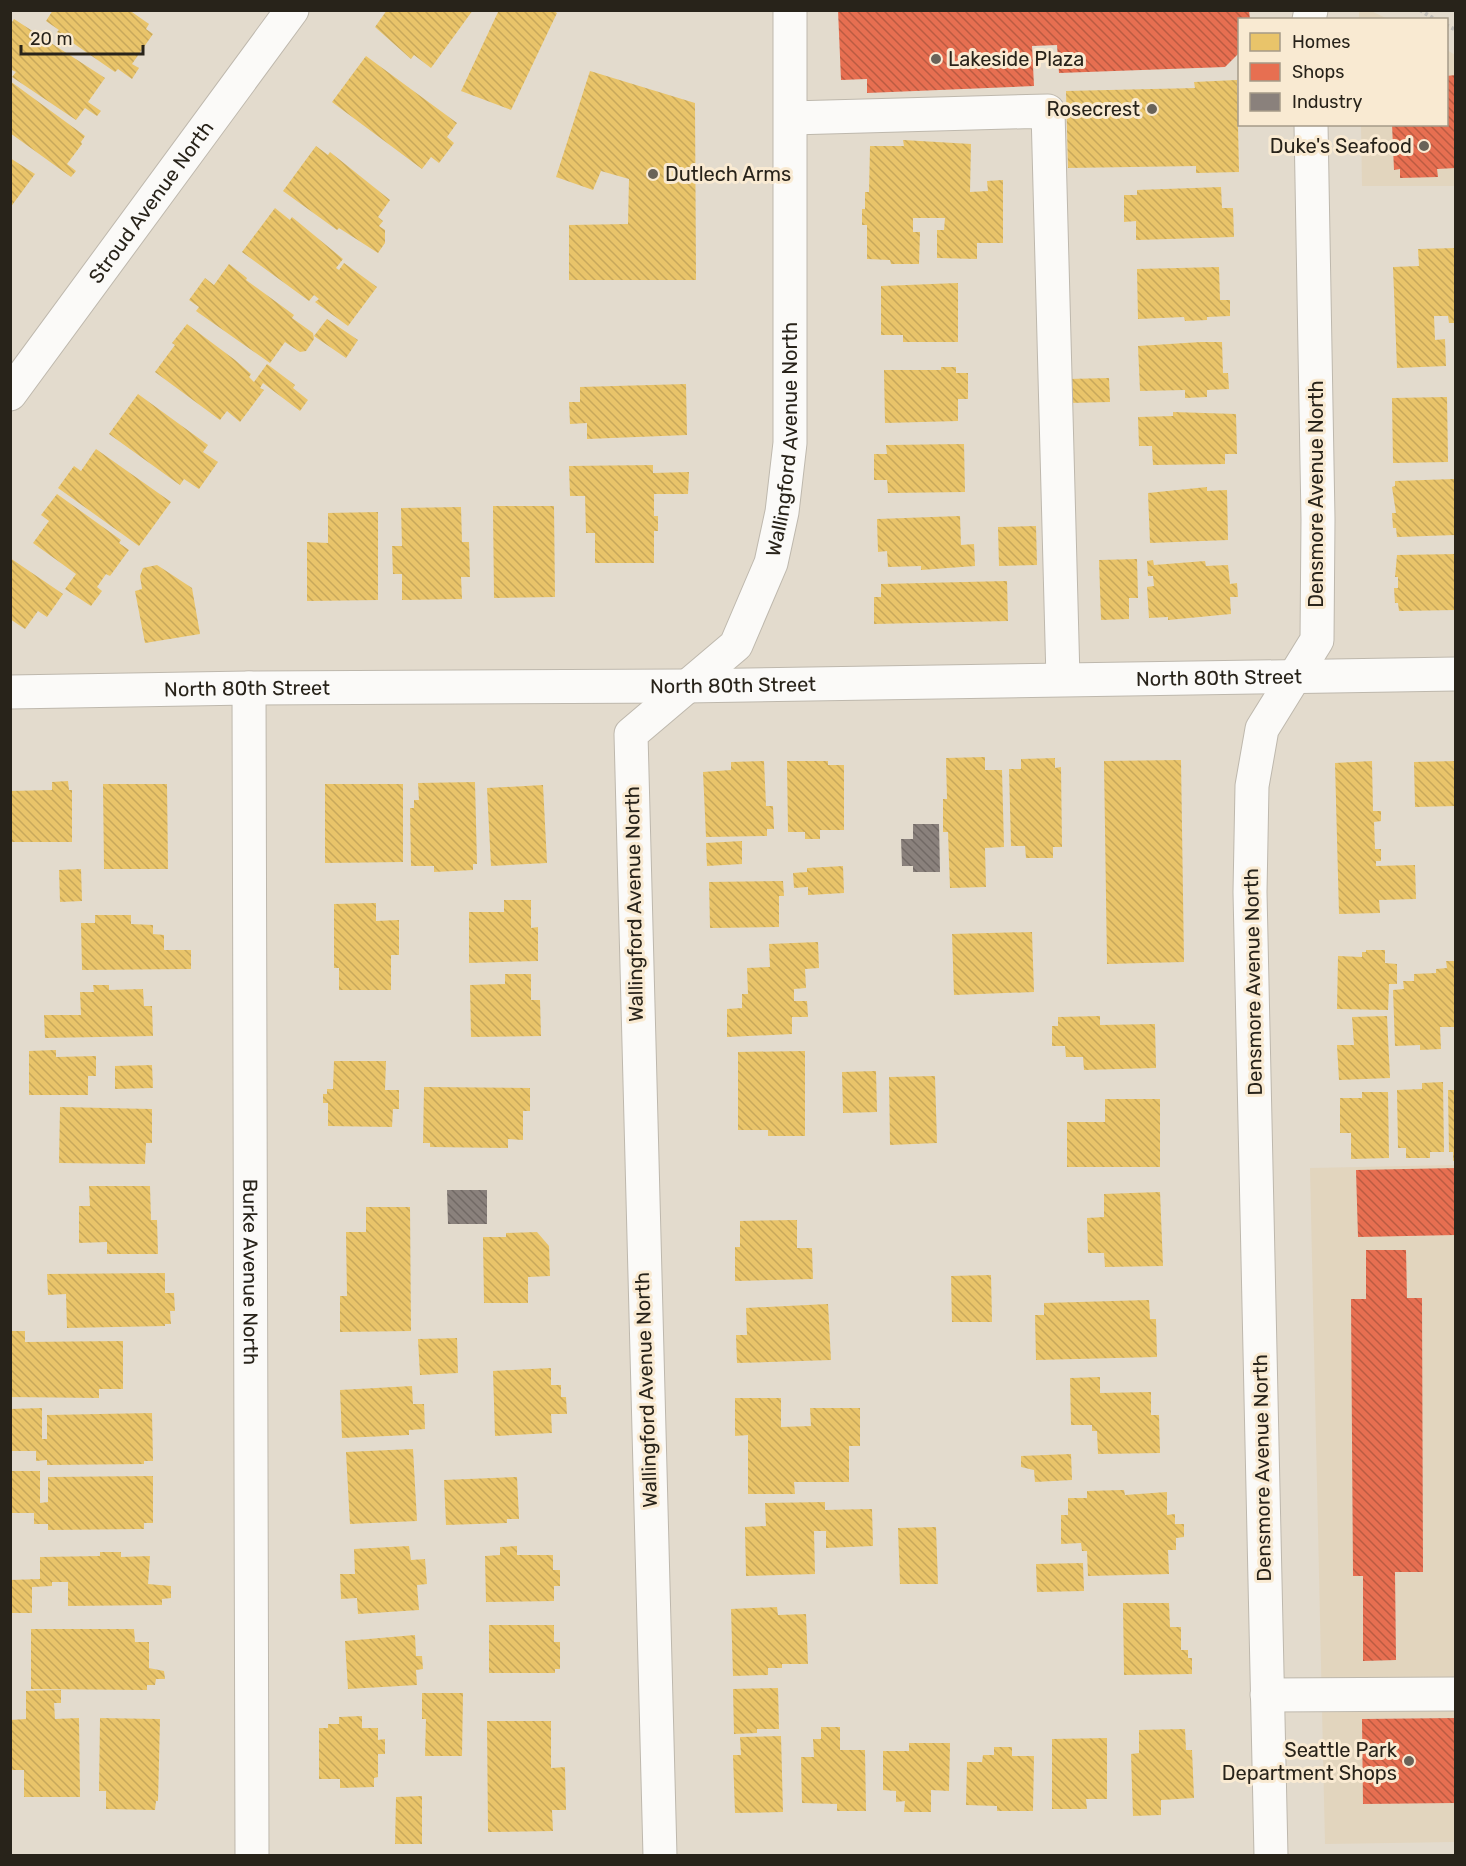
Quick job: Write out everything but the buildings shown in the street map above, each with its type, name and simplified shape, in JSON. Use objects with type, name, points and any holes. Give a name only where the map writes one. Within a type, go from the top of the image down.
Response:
[{"type":"street","name":"Stroud Avenue North","points":[[10,394],[292,10]]},
{"type":"street","name":"Wallingford Avenue North","points":[[660,1856],[631,734],[736,645],[771,563],[782,512],[790,443],[790,10]]},
{"type":"street","points":[[791,118],[1048,111],[1063,679]]},
{"type":"street","name":"Densmore Avenue North","points":[[1271,1856],[1250,892],[1252,786],[1262,729],[1317,640],[1318,519],[1311,126]]},
{"type":"street","name":"North 80th Street","points":[[10,692],[249,688],[686,686],[1455,674]]},
{"type":"street","name":"Burke Avenue North","points":[[249,688],[252,1856]]},
{"type":"street","points":[[1267,1695],[1455,1694]]},
{"type":"path","points":[[1420,10],[1434,18]]},
{"type":"shaded area","points":[[1359,11],[1371,11],[1386,18],[1359,18]]},
{"type":"shaded area","points":[[1448,51],[1455,55],[1455,186],[1362,186],[1361,126],[1448,126]]},
{"type":"shaded area","points":[[1455,1165],[1455,1842],[1325,1844],[1310,1168]]},
{"type":"place","name":"Lakeside Plaza","points":[[936,59]]},
{"type":"place","name":"Rosecrest","points":[[1152,109]]},
{"type":"place","name":"Duke's Seafood","points":[[1424,146]]},
{"type":"place","name":"Dutlech Arms","points":[[653,174]]},
{"type":"place","name":"Seattle Park Department Shops","points":[[1409,1761]]}]
